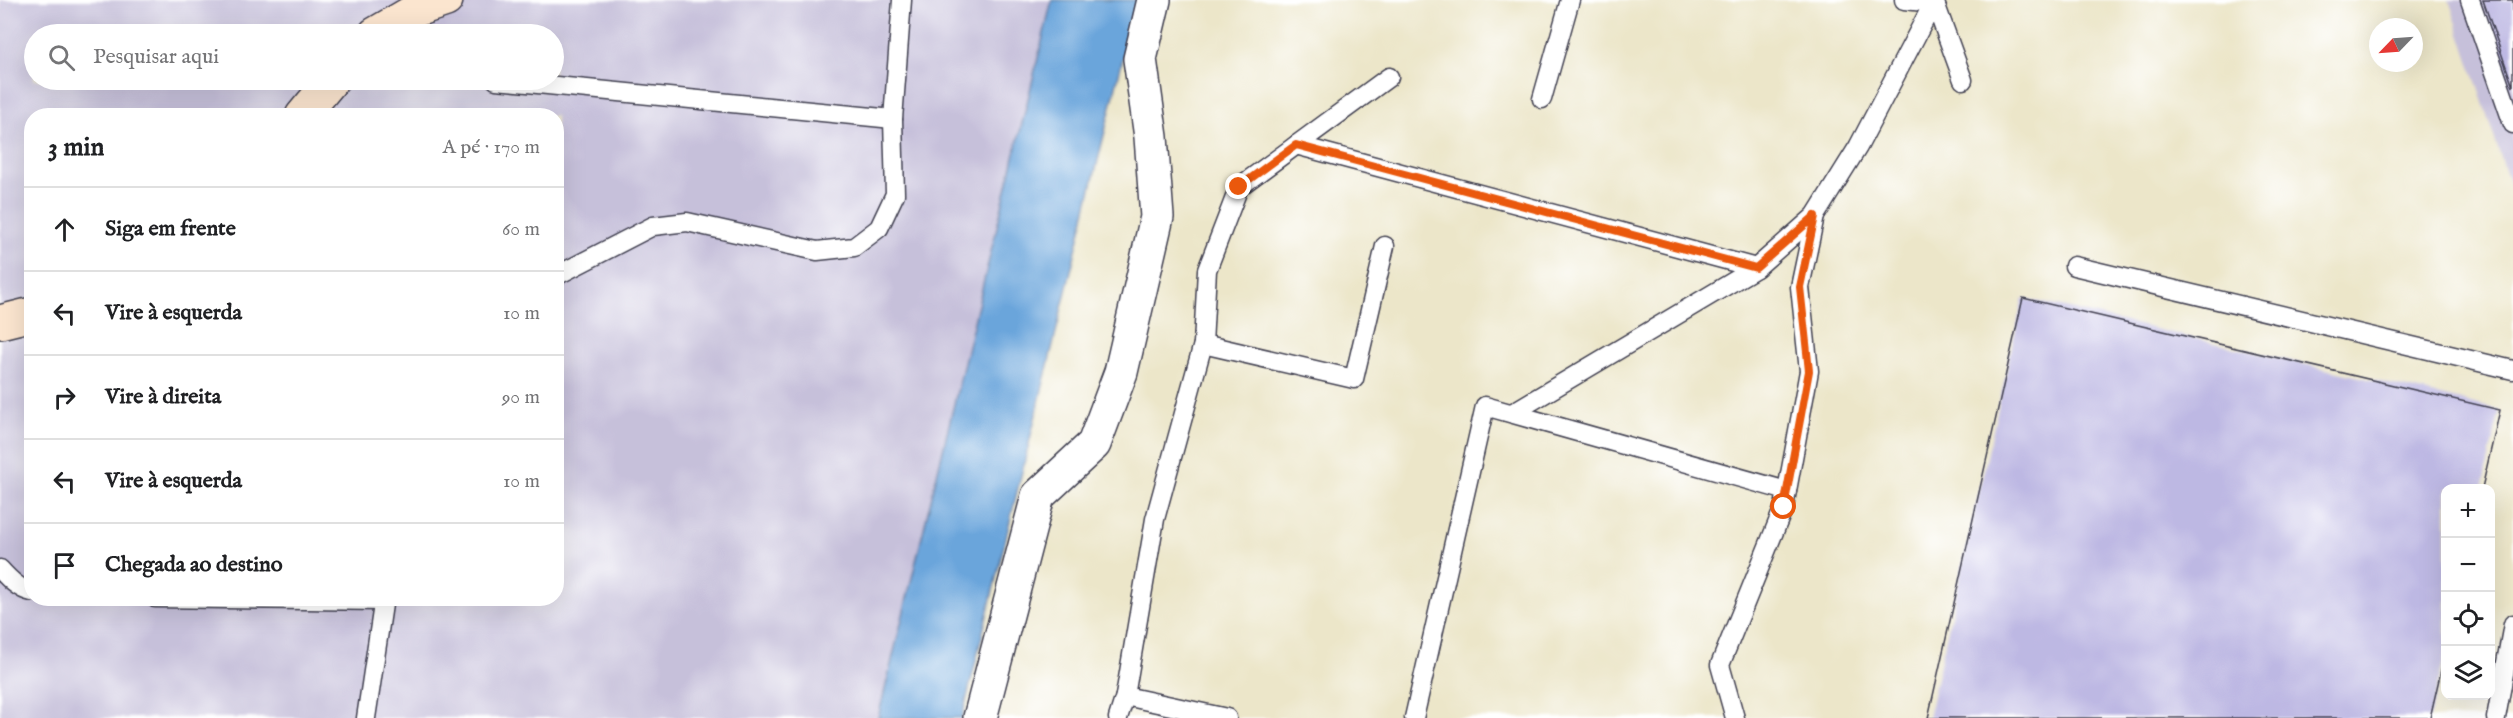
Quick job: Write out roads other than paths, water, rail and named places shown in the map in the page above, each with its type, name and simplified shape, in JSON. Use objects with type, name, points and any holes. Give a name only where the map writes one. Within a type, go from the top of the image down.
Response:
[{"type":"street","points":[[392,24],[416,10],[446,0]]},
{"type":"street","points":[[980,718],[1038,495],[1095,444],[1121,372],[1157,217],[1151,137],[1140,59],[1154,0]]},
{"type":"street","points":[[309,108],[324,90]]},
{"type":"street","points":[[0,322],[24,316]]},
{"type":"lane","points":[[564,272],[653,226],[687,222],[817,251],[854,247],[879,228],[895,194],[894,119],[902,0]]},
{"type":"lane","points":[[1542,99],[1570,0]]},
{"type":"lane","points":[[1904,0],[1935,2]]},
{"type":"lane","points":[[2470,0],[2513,124]]},
{"type":"lane","points":[[1935,2],[1963,80]]},
{"type":"lane","points":[[1512,412],[1756,268],[1815,216],[1858,147],[1935,2]]},
{"type":"lane","points":[[1118,718],[1125,696],[1155,519],[1203,344],[1207,270],[1239,187],[1389,77]]},
{"type":"lane","points":[[564,87],[894,119]]},
{"type":"lane","points":[[1296,145],[1756,268]]},
{"type":"lane","points":[[1735,718],[1720,665],[1784,507],[1809,371],[1800,287],[1815,216]]},
{"type":"lane","points":[[1203,344],[1354,379],[1385,246]]},
{"type":"lane","points":[[2074,266],[2513,370]]},
{"type":"lane","points":[[1414,718],[1485,406],[1787,491]]},
{"type":"lane","points":[[0,569],[24,590]]},
{"type":"lane","points":[[366,718],[383,606]]},
{"type":"lane","points":[[2496,718],[2513,624]]},
{"type":"lane","points":[[1125,696],[1227,718]]},
{"type":"water","points":[[1052,0],[1137,0],[962,718],[878,718]]}]
